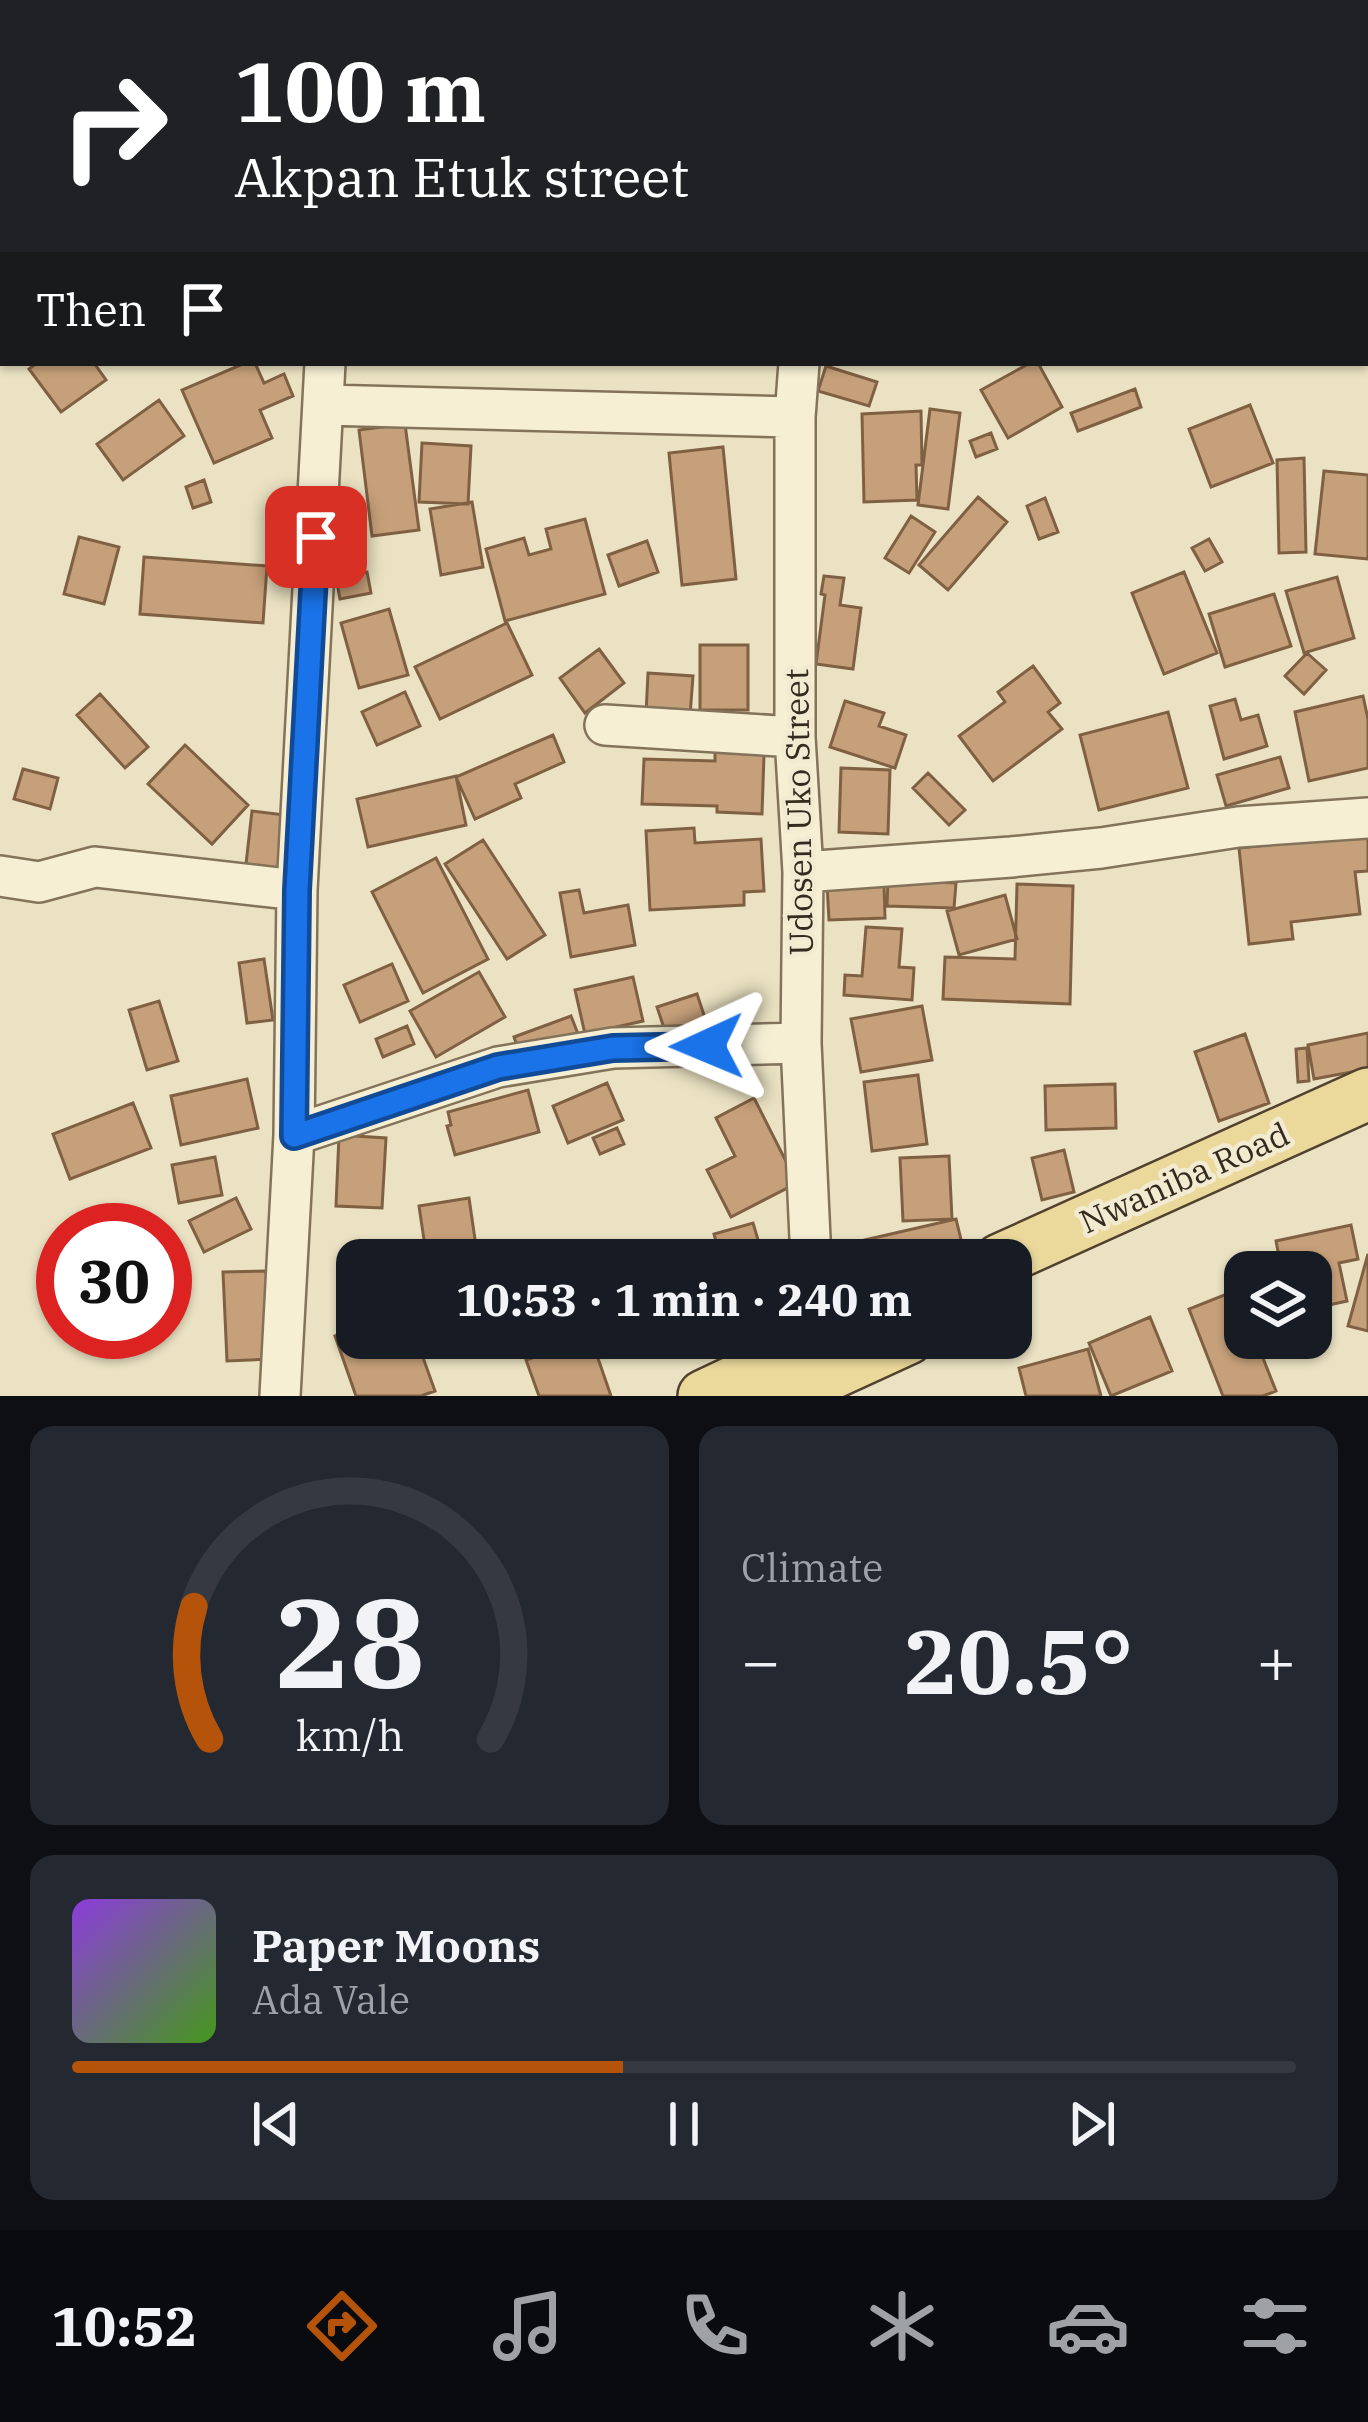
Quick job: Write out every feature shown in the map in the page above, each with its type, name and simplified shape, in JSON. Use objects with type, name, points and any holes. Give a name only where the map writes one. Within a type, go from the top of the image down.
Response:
[{"type":"main road","name":"Nwaniba Road","points":[[1032,1246],[1368,1094]]},
{"type":"main road","points":[[1032,1280],[1368,1128]]},
{"type":"main road","points":[[704,1396],[780,1359]]},
{"type":"main road","points":[[782,1396],[862,1359]]},
{"type":"street","points":[[280,1396],[294,1136],[297,890],[325,366]]},
{"type":"street","name":"Udosen Uko Street","points":[[799,366],[795,737],[803,872],[801,1043],[810,1239]]},
{"type":"street","points":[[324,405],[795,417]]},
{"type":"street","points":[[605,724],[795,737]]},
{"type":"street","points":[[803,872],[1011,857],[1238,827],[1368,818]]},
{"type":"street","points":[[0,876],[39,882],[95,868],[297,890]]},
{"type":"street","points":[[294,1136],[498,1067],[613,1048],[801,1043]]},
{"type":"building","points":[[96,366],[106,380],[61,412],[29,369]]},
{"type":"building","points":[[238,366],[256,366],[264,383],[284,374],[293,396],[260,410],[272,438],[214,463],[182,390]]},
{"type":"building","points":[[826,366],[877,382],[869,406],[818,391]]},
{"type":"building","points":[[1025,366],[1040,366],[1062,407],[1008,438],[981,390]]},
{"type":"building","points":[[1135,389],[1141,407],[1078,431],[1071,413]]},
{"type":"building","points":[[159,400],[184,436],[123,480],[97,444]]},
{"type":"building","points":[[1250,405],[1273,463],[1211,487],[1189,429]]},
{"type":"building","points":[[930,409],[960,413],[948,509],[918,505]]},
{"type":"building","points":[[921,411],[917,500],[864,502],[862,414]]},
{"type":"building","points":[[405,424],[419,530],[372,536],[359,430]]},
{"type":"building","points":[[991,433],[997,449],[976,457],[970,441]]},
{"type":"building","points":[[422,443],[471,446],[468,504],[419,502]]},
{"type":"building","points":[[723,447],[736,579],[682,585],[669,453]]},
{"type":"building","points":[[1304,458],[1306,552],[1279,553],[1277,460]]},
{"type":"building","points":[[1324,471],[1368,475],[1368,559],[1315,554]]},
{"type":"building","points":[[204,480],[211,502],[193,508],[186,487]]},
{"type":"building","points":[[978,497],[1007,522],[948,590],[919,565]]},
{"type":"building","points":[[1045,498],[1058,532],[1039,539],[1027,506]]},
{"type":"building","points":[[472,502],[483,567],[441,575],[430,509]]},
{"type":"building","points":[[911,516],[935,532],[909,573],[885,558]]},
{"type":"building","points":[[585,519],[605,594],[505,621],[486,549],[524,538],[529,555],[551,549],[546,529]]},
{"type":"building","points":[[79,537],[119,547],[104,604],[64,594]]},
{"type":"building","points":[[352,539],[364,560],[348,569],[336,548]]},
{"type":"building","points":[[1209,539],[1222,562],[1205,571],[1192,548]]},
{"type":"building","points":[[647,541],[658,572],[619,586],[608,555]]},
{"type":"building","points":[[144,557],[267,566],[263,623],[140,614]]},
{"type":"building","points":[[367,572],[371,593],[340,599],[336,578]]},
{"type":"building","points":[[1184,572],[1217,653],[1164,674],[1132,593]]},
{"type":"building","points":[[824,576],[844,578],[840,605],[861,608],[853,669],[816,664]]},
{"type":"building","points":[[1337,577],[1354,638],[1304,653],[1286,591]]},
{"type":"building","points":[[1274,594],[1291,646],[1225,667],[1209,614]]},
{"type":"building","points":[[389,609],[408,675],[359,688],[341,623]]},
{"type":"building","points":[[507,623],[532,675],[440,719],[415,667]]},
{"type":"building","points":[[700,645],[748,645],[748,710],[700,710]]},
{"type":"building","points":[[599,649],[624,683],[585,713],[560,678]]},
{"type":"building","points":[[1307,653],[1326,670],[1304,694],[1285,676]]},
{"type":"building","points":[[1033,666],[1060,703],[1048,712],[1062,729],[993,781],[959,736],[1005,702],[998,692]]},
{"type":"building","points":[[648,673],[693,676],[690,716],[646,714]]},
{"type":"building","points":[[405,692],[420,726],[377,745],[362,712]]},
{"type":"building","points":[[100,694],[148,747],[125,768],[77,715]]},
{"type":"building","points":[[1363,696],[1368,768],[1309,781],[1295,712]]},
{"type":"building","points":[[1235,699],[1241,720],[1258,715],[1267,746],[1224,759],[1210,706]]},
{"type":"building","points":[[845,701],[884,713],[879,726],[906,735],[895,768],[830,747]]},
{"type":"building","points":[[1168,712],[1188,788],[1099,810],[1080,735]]},
{"type":"building","points":[[553,735],[564,762],[515,784],[521,798],[475,819],[456,777]]},
{"type":"building","points":[[185,745],[248,805],[212,844],[148,784]]},
{"type":"building","points":[[715,752],[764,755],[762,814],[717,812],[717,806],[642,804],[644,759],[715,761]]},
{"type":"building","points":[[1280,757],[1289,788],[1226,806],[1217,775]]},
{"type":"building","points":[[841,768],[890,770],[888,834],[839,832]]},
{"type":"building","points":[[23,769],[58,778],[50,809],[14,799]]},
{"type":"building","points":[[928,773],[965,810],[949,825],[913,788]]},
{"type":"building","points":[[456,776],[466,825],[368,847],[357,799]]},
{"type":"building","points":[[252,811],[285,815],[279,868],[246,864]]},
{"type":"building","points":[[694,828],[695,843],[761,839],[764,891],[744,892],[744,905],[650,910],[646,831]]},
{"type":"building","points":[[1368,834],[1368,871],[1355,872],[1360,914],[1291,922],[1293,939],[1249,944],[1239,848]]},
{"type":"building","points":[[483,840],[545,935],[507,959],[445,864]]},
{"type":"building","points":[[436,858],[488,959],[423,993],[372,892]]},
{"type":"building","points":[[888,880],[956,883],[954,908],[887,906]]},
{"type":"building","points":[[884,883],[885,918],[829,920],[827,885]]},
{"type":"building","points":[[1017,884],[1073,886],[1070,1004],[943,999],[945,957],[1015,959]]},
{"type":"building","points":[[579,890],[584,913],[628,905],[635,945],[571,957],[560,893]]},
{"type":"building","points":[[1005,895],[1017,939],[959,955],[947,911]]},
{"type":"building","points":[[866,927],[902,929],[899,967],[914,968],[912,1000],[844,995],[845,975],[862,976]]},
{"type":"building","points":[[264,959],[273,1020],[247,1023],[239,963]]},
{"type":"building","points":[[392,964],[408,1001],[360,1022],[344,985]]},
{"type":"building","points":[[479,972],[505,1017],[436,1057],[410,1011]]},
{"type":"building","points":[[633,977],[643,1021],[585,1034],[575,990]]},
{"type":"building","points":[[697,994],[706,1021],[666,1034],[657,1007]]},
{"type":"building","points":[[159,1001],[178,1061],[147,1070],[129,1010]]},
{"type":"building","points":[[922,1006],[932,1060],[861,1072],[851,1019]]},
{"type":"building","points":[[571,1016],[580,1039],[522,1060],[514,1037]]},
{"type":"building","points":[[407,1026],[414,1044],[383,1057],[376,1039]]},
{"type":"building","points":[[1368,1033],[1368,1069],[1314,1079],[1308,1045]]},
{"type":"building","points":[[1245,1034],[1269,1103],[1219,1121],[1195,1052]]},
{"type":"building","points":[[1307,1048],[1309,1081],[1298,1082],[1296,1049]]},
{"type":"building","points":[[918,1075],[927,1144],[872,1151],[864,1082]]},
{"type":"building","points":[[247,1079],[258,1128],[181,1145],[171,1096]]},
{"type":"building","points":[[607,1083],[623,1120],[568,1143],[553,1106]]},
{"type":"building","points":[[1115,1084],[1116,1128],[1046,1130],[1045,1086]]},
{"type":"building","points":[[528,1090],[539,1132],[455,1155],[448,1112]]},
{"type":"building","points":[[754,1098],[797,1183],[731,1217],[707,1170],[735,1156],[716,1118]]},
{"type":"building","points":[[133,1103],[151,1148],[70,1179],[53,1134]]},
{"type":"building","points":[[617,1128],[624,1144],[600,1154],[593,1138]]},
{"type":"building","points":[[339,1135],[386,1138],[382,1208],[336,1206]]},
{"type":"building","points":[[1064,1150],[1074,1192],[1042,1200],[1032,1158]]},
{"type":"building","points":[[949,1156],[952,1219],[903,1221],[900,1158]]},
{"type":"building","points":[[215,1157],[222,1195],[179,1203],[172,1165]]},
{"type":"building","points":[[236,1198],[251,1229],[204,1252],[192,1220]]},
{"type":"building","points":[[469,1198],[475,1239],[424,1239],[419,1206]]},
{"type":"building","points":[[956,1219],[961,1239],[869,1239]]},
{"type":"building","points":[[753,1223],[758,1239],[715,1239],[714,1234]]},
{"type":"building","points":[[1351,1225],[1358,1259],[1339,1263],[1347,1301],[1332,1304],[1332,1251],[1278,1251],[1276,1241]]},
{"type":"building","points":[[1368,1254],[1368,1331],[1348,1326]]},
{"type":"building","points":[[266,1271],[270,1359],[227,1361],[223,1272]]},
{"type":"building","points":[[1224,1295],[1224,1359],[1263,1359],[1276,1391],[1263,1396],[1223,1396],[1189,1309]]},
{"type":"building","points":[[1150,1317],[1172,1371],[1111,1396],[1089,1343]]},
{"type":"building","points":[[1088,1349],[1101,1396],[1026,1396],[1019,1368]]},
{"type":"building","points":[[343,1359],[424,1359],[435,1391],[421,1396],[356,1396]]},
{"type":"building","points":[[598,1359],[611,1396],[539,1396],[526,1360]]},
{"type":"route","points":[[316,537],[297,890],[294,1136],[498,1067],[613,1048],[707,1046]]}]
